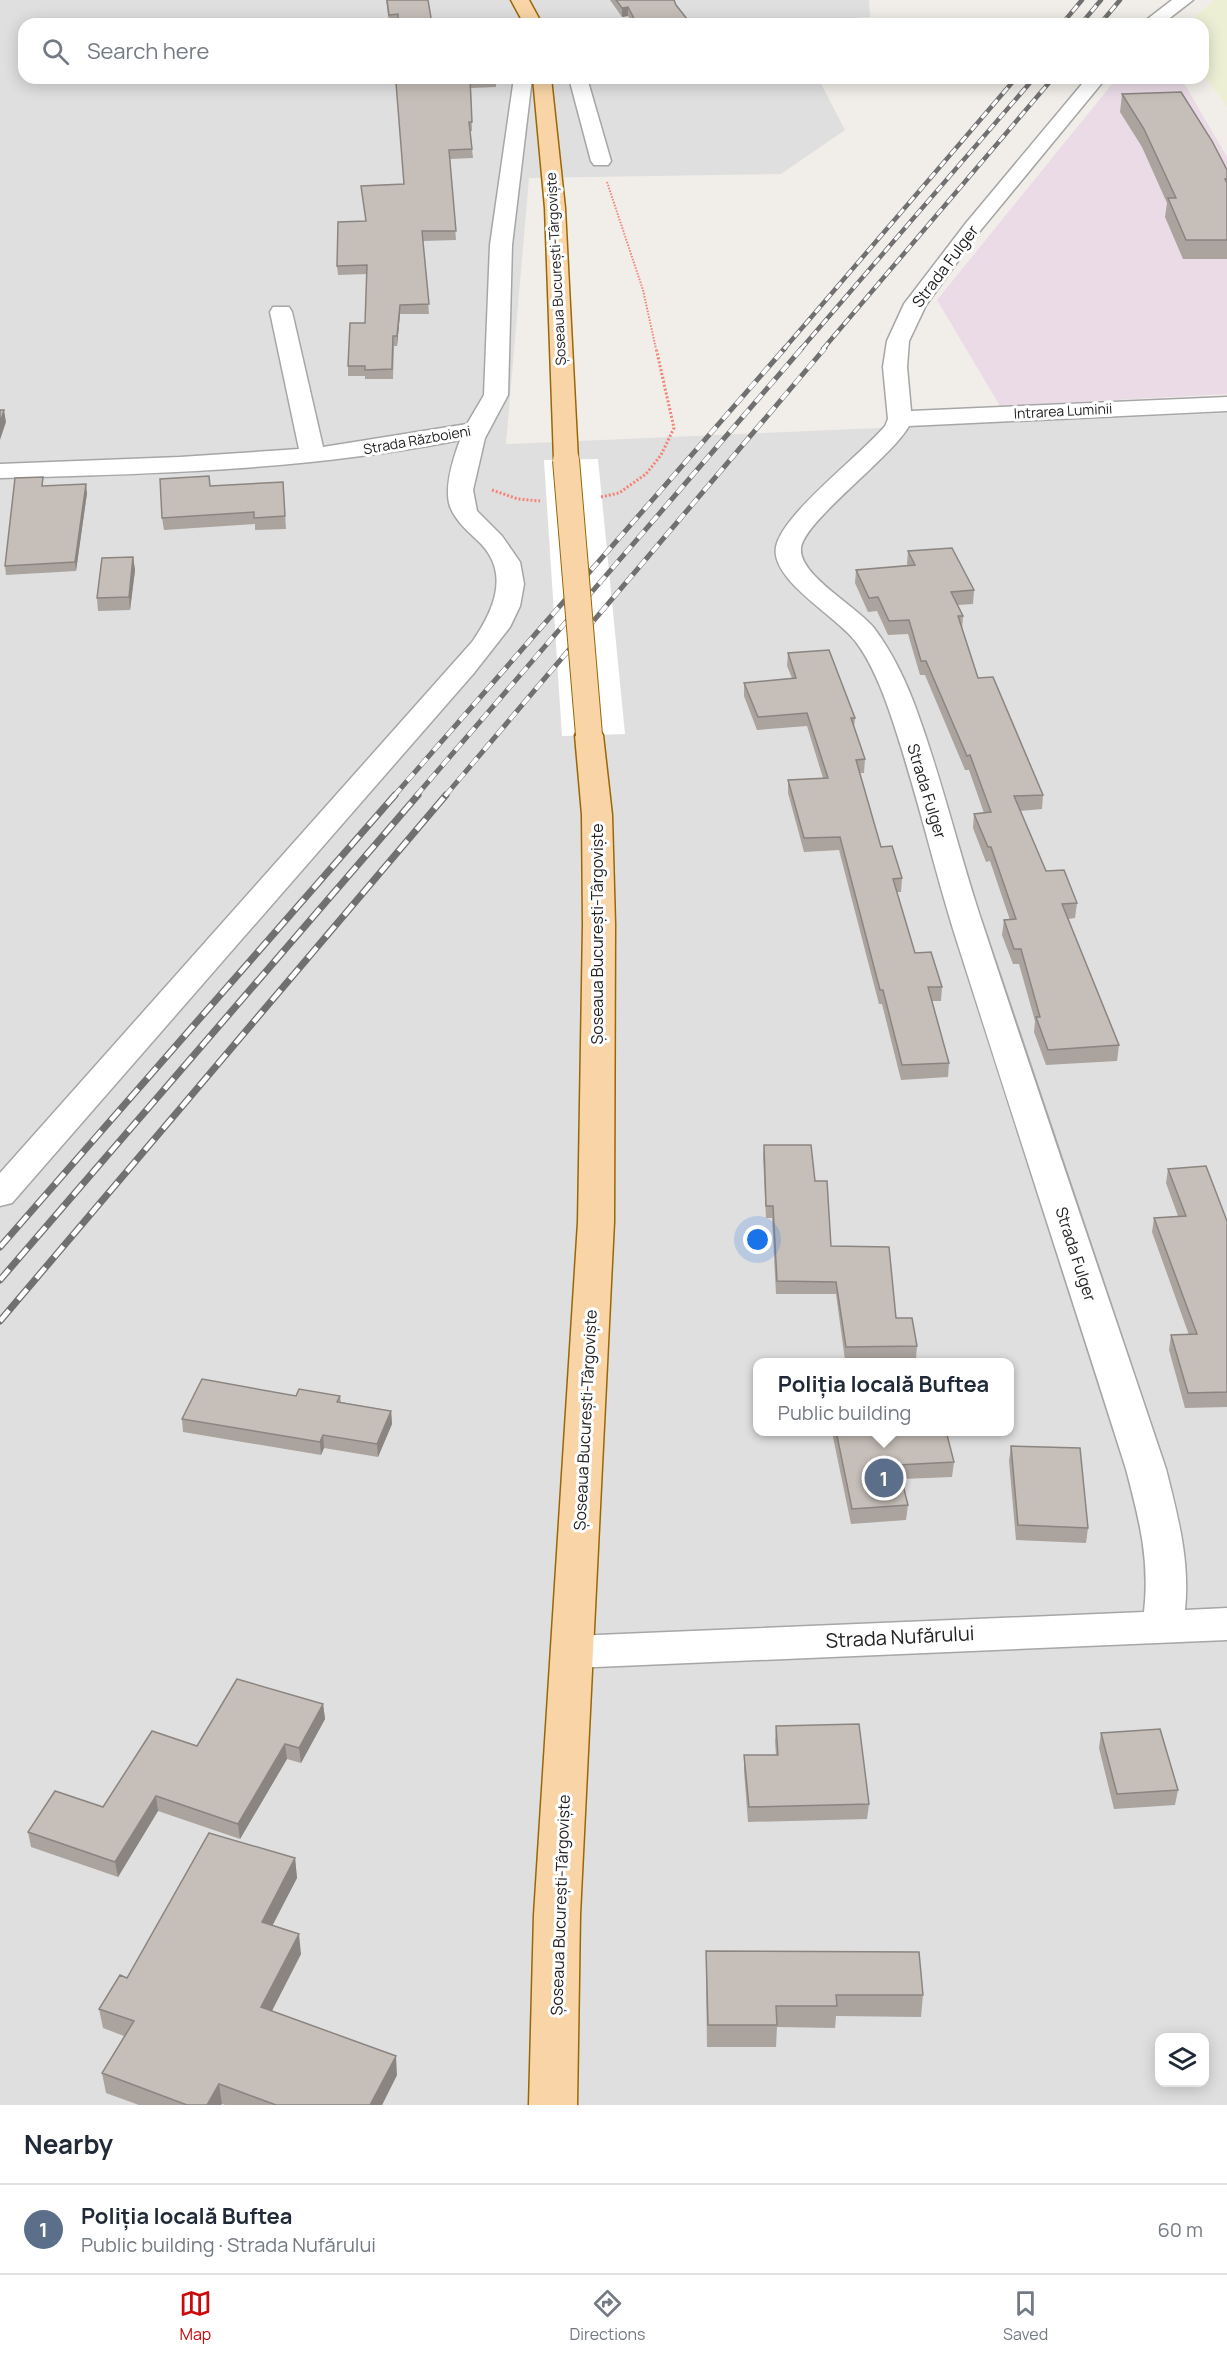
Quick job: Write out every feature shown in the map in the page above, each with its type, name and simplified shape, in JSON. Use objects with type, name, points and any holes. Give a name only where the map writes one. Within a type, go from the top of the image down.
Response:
[{"type":"main road","points":[[520,0],[529,18]]},
{"type":"main road","name":"Șoseaua București-Târgoviște","points":[[543,84],[555,208],[567,460],[597,815],[598,902],[596,1222],[557,1915],[554,2105]]},
{"type":"street","points":[[1158,18],[1184,0]]},
{"type":"street","name":"Strada Războieni","points":[[0,471],[180,465],[313,456],[429,440],[476,430],[489,413],[496,395],[501,244],[522,84]]},
{"type":"street","points":[[580,84],[601,161]]},
{"type":"street","name":"Strada Fulger","points":[[1092,84],[973,227],[915,304],[898,341],[896,358],[900,419],[890,437],[796,528],[789,541],[787,552],[790,563],[802,579],[857,626],[886,668],[906,720],[961,904],[1146,1469],[1165,1544],[1168,1581],[1163,1626]]},
{"type":"street","points":[[280,312],[313,456]]},
{"type":"street","name":"Intrarea Luminii","points":[[900,419],[1227,404]]},
{"type":"street","points":[[0,1195],[432,701],[482,648],[501,621],[509,600],[512,580],[510,566],[501,549],[470,518],[460,500],[463,478],[476,430]]},
{"type":"street","name":"Strada Nufărului","points":[[573,1652],[1227,1624]]},
{"type":"path","points":[[596,499],[619,493],[640,480],[661,455],[674,428],[643,290],[621,230],[601,161]]},
{"type":"path","points":[[463,478],[518,499],[542,501]]},
{"type":"shaded area","points":[[0,0],[869,0],[870,17],[854,18],[18,18],[18,84],[821,84],[845,130],[781,174],[529,178],[506,444],[1227,413],[1227,2105],[0,2105]]},
{"type":"shaded area","points":[[1112,84],[1184,84],[1227,157],[1227,394],[1000,406],[937,300]]},
{"type":"green space","points":[[1214,0],[1227,0],[1227,107],[1209,82],[1209,18],[1194,18]]},
{"type":"pier","points":[[598,459],[625,734],[562,736],[544,460]]},
{"type":"building","points":[[387,0],[428,0],[431,18],[398,18],[398,14],[389,15]]},
{"type":"building","points":[[616,0],[674,0],[686,18],[634,18],[628,7],[622,8]]},
{"type":"building","points":[[396,84],[470,84],[472,122],[469,122],[472,149],[449,150],[456,231],[422,231],[429,304],[400,305],[397,336],[393,336],[392,369],[365,370],[365,366],[348,366],[350,323],[365,323],[367,265],[337,266],[338,222],[366,221],[361,186],[404,184]]},
{"type":"building","points":[[1181,92],[1212,141],[1227,170],[1227,179],[1225,179],[1227,183],[1227,240],[1186,240],[1168,198],[1176,198],[1144,129],[1122,94]]},
{"type":"building","points":[[0,410],[4,410],[0,423]]},
{"type":"building","points":[[209,476],[210,486],[283,482],[285,516],[254,518],[254,512],[162,518],[160,479]]},
{"type":"building","points":[[43,477],[42,486],[86,484],[75,562],[5,566],[15,478]]},
{"type":"building","points":[[952,548],[974,590],[951,592],[963,616],[958,616],[978,678],[993,677],[1043,795],[1014,796],[1046,871],[1064,870],[1077,903],[1062,904],[1119,1045],[1048,1050],[1036,1017],[1040,1017],[1021,949],[1014,949],[1004,920],[1016,919],[991,847],[988,847],[974,814],[991,812],[970,755],[967,756],[926,661],[921,661],[909,620],[889,621],[878,597],[869,598],[856,570],[915,565],[908,551]]},
{"type":"building","points":[[133,557],[129,597],[97,598],[102,558]]},
{"type":"building","points":[[829,650],[855,718],[851,718],[865,759],[856,760],[881,847],[892,846],[902,878],[893,879],[915,953],[931,952],[942,987],[928,987],[949,1063],[902,1065],[840,837],[804,838],[788,780],[828,778],[807,713],[758,717],[744,683],[796,678],[788,653]]},
{"type":"building","points":[[764,1145],[811,1145],[815,1181],[827,1181],[831,1246],[889,1247],[896,1318],[912,1318],[917,1346],[846,1347],[836,1282],[777,1281],[773,1206],[766,1206]]},
{"type":"building","points":[[1206,1166],[1227,1221],[1227,1392],[1188,1393],[1171,1335],[1197,1334],[1154,1218],[1186,1216],[1168,1169]]},
{"type":"building","points":[[202,1379],[296,1396],[299,1389],[340,1396],[337,1402],[391,1411],[377,1444],[323,1435],[320,1442],[182,1419]]},
{"type":"building","points":[[837,1436],[947,1436],[954,1462],[898,1465],[908,1505],[852,1509]]},
{"type":"building","points":[[1011,1446],[1080,1448],[1088,1528],[1018,1525]]},
{"type":"building","points":[[237,1679],[323,1704],[299,1748],[285,1744],[238,1824],[156,1796],[115,1862],[28,1832],[55,1791],[103,1807],[152,1731],[197,1746]]},
{"type":"building","points":[[859,1724],[869,1804],[749,1807],[744,1755],[778,1755],[776,1726]]},
{"type":"building","points":[[1160,1729],[1178,1790],[1117,1794],[1101,1733]]},
{"type":"building","points":[[209,1833],[295,1858],[262,1922],[299,1934],[261,2007],[396,2056],[370,2105],[276,2105],[219,2084],[207,2105],[187,2105],[102,2073],[134,2021],[99,2009],[120,1975],[127,1978]]},
{"type":"building","points":[[706,1951],[919,1952],[923,1995],[836,1995],[837,2006],[776,2006],[777,2025],[708,2025]]},
{"type":"railway","points":[[1067,18],[1082,0]]},
{"type":"railway","points":[[1086,18],[1101,0]]},
{"type":"railway","points":[[1105,18],[1120,0]]},
{"type":"railway","points":[[784,349],[1011,84]]},
{"type":"railway","points":[[801,349],[1029,84]]},
{"type":"railway","points":[[823,349],[1048,84]]},
{"type":"railway","points":[[394,796],[785,348]]},
{"type":"railway","points":[[416,796],[802,348]]},
{"type":"railway","points":[[445,796],[825,348]]},
{"type":"railway","points":[[0,1247],[395,795]]},
{"type":"railway","points":[[0,1280],[418,795]]},
{"type":"railway","points":[[0,1321],[446,795]]},
{"type":"place","name":"Poliția locală Buftea","points":[[884,1478]]}]
